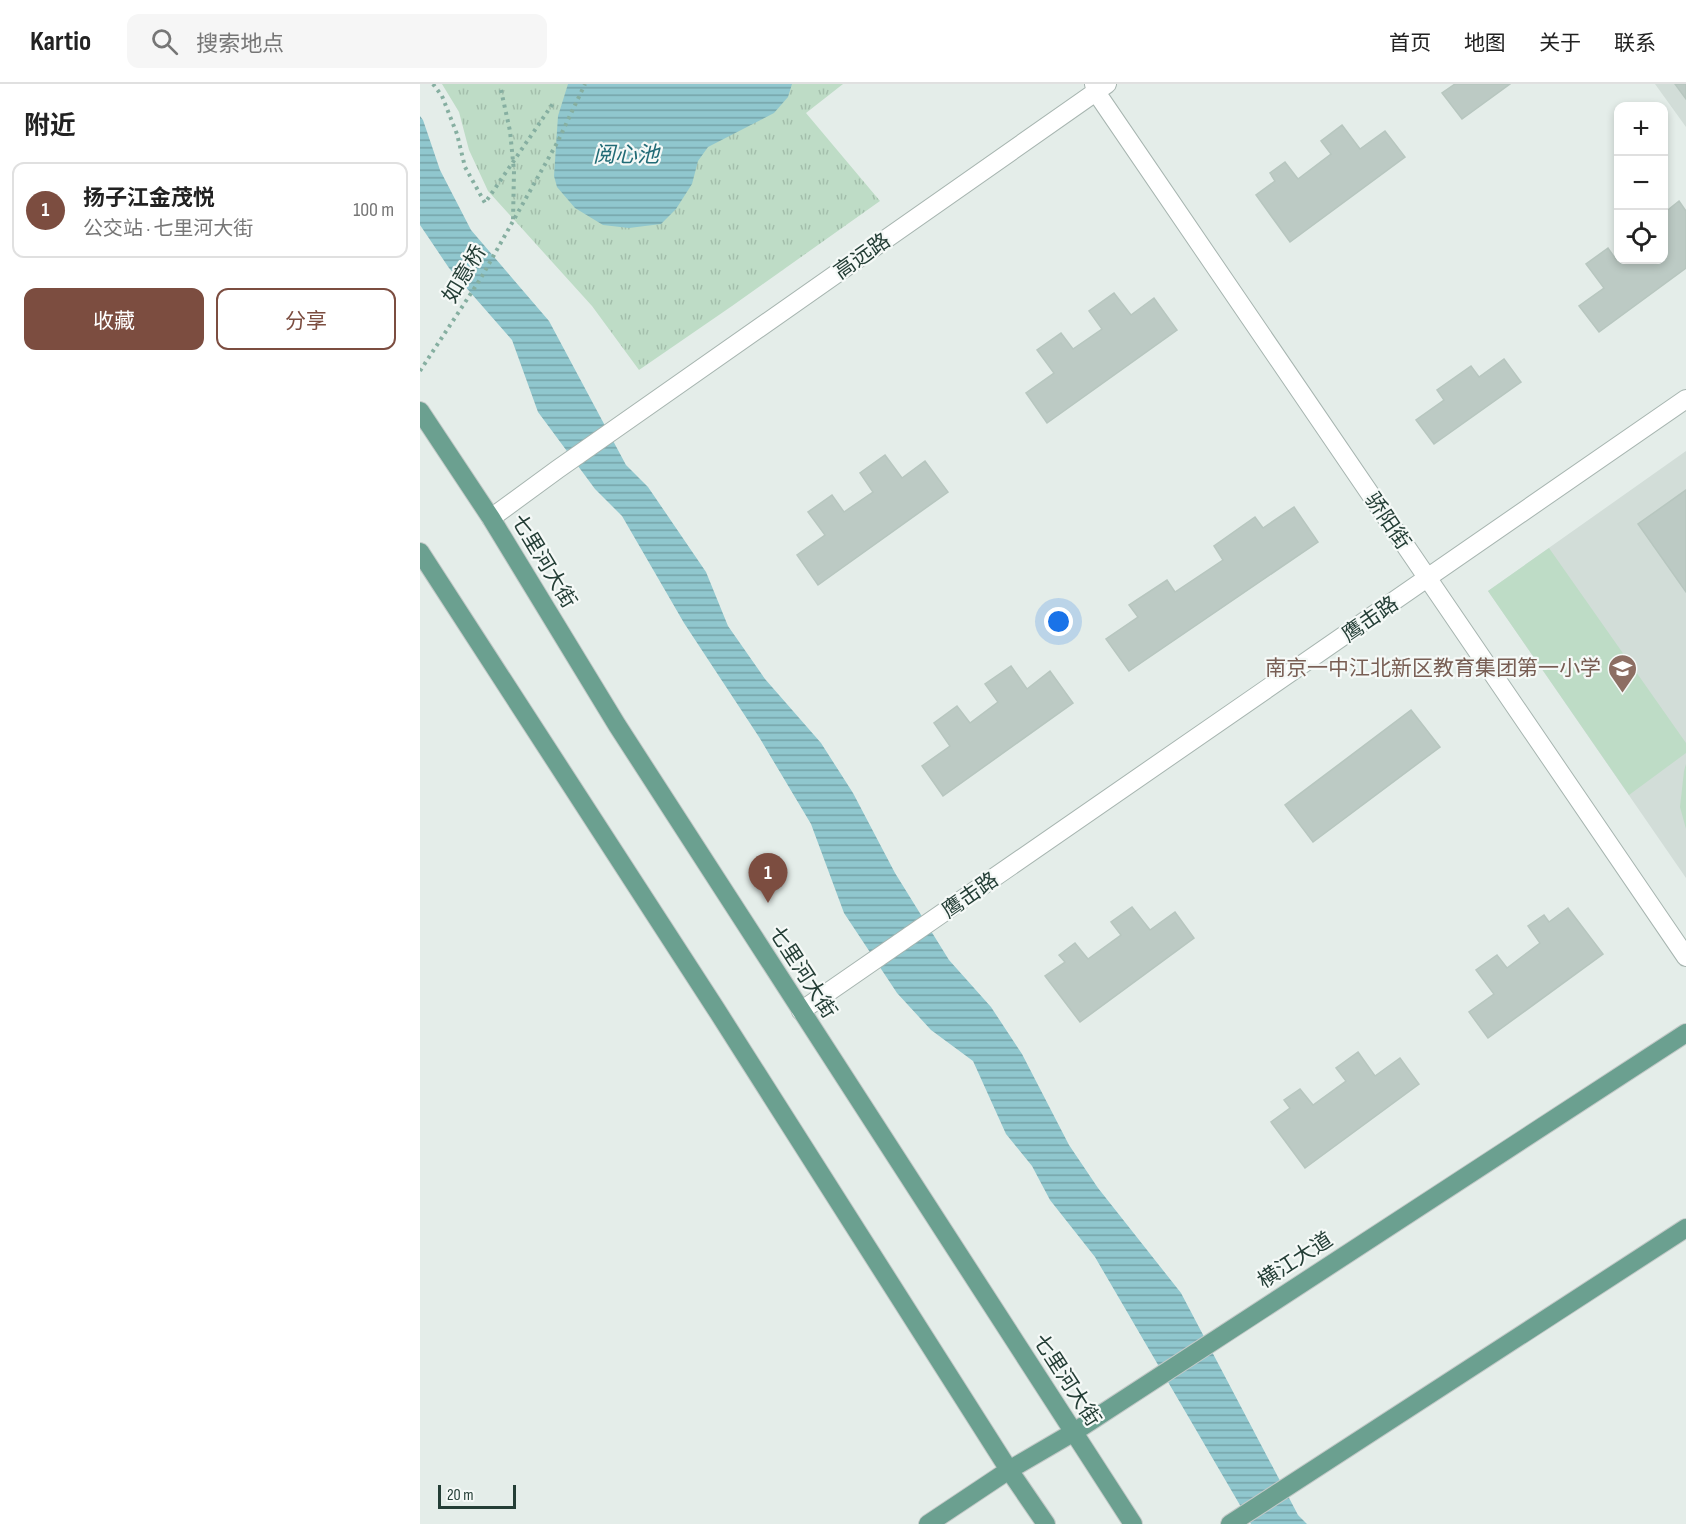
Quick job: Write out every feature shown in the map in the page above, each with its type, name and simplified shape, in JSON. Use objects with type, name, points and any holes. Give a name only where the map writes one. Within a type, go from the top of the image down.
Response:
[{"type":"main road","name":"七里河大街","points":[[420,411],[491,518],[617,725],[1133,1524]]},
{"type":"main road","points":[[420,552],[710,999],[1009,1470],[1046,1524]]},
{"type":"main road","name":"横江大道","points":[[928,1524],[1009,1470],[1074,1432],[1686,1033]]},
{"type":"main road","points":[[1230,1524],[1686,1228]]},
{"type":"street","name":"高远路","points":[[491,518],[1099,87]]},
{"type":"street","name":"骄阳街","points":[[1099,87],[1428,579],[1686,957]]},
{"type":"street","name":"鹰击路","points":[[801,1011],[1686,399]]},
{"type":"path","points":[[433,84],[442,96],[457,134],[465,167],[485,203],[554,102]]},
{"type":"path","name":"如意桥","points":[[420,371],[481,278],[557,143],[585,84]]},
{"type":"path","name":"如意桥","points":[[501,90],[510,131],[514,171],[513,221]]},
{"type":"shaded area","points":[[1655,84],[1686,84],[1686,127],[1668,102]]},
{"type":"shaded area","name":"南京一中江北新区教育集团第一小学","points":[[1686,451],[1686,878],[1488,591]]},
{"type":"green space","points":[[442,84],[843,84],[806,113],[880,201],[639,370],[592,306],[488,191],[469,150],[459,112]]},
{"type":"green space","points":[[1549,548],[1686,743],[1686,753],[1629,795],[1488,591]]},
{"type":"green space","points":[[1686,764],[1686,829],[1680,807]]},
{"type":"water","name":"阅心池","points":[[568,84],[792,84],[788,97],[774,113],[708,147],[698,161],[692,184],[676,209],[661,224],[629,228],[603,225],[575,208],[557,187],[554,176],[558,116]]},
{"type":"water","points":[[420,116],[440,170],[471,230],[549,321],[626,465],[648,487],[706,572],[728,626],[765,679],[821,743],[853,793],[895,873],[949,960],[991,1007],[1022,1054],[1069,1145],[1098,1188],[1181,1293],[1298,1515],[1307,1524],[1251,1524],[1095,1257],[1050,1200],[1032,1166],[1006,1134],[973,1061],[931,1030],[897,993],[844,913],[811,824],[759,737],[684,623],[622,516],[595,489],[538,412],[512,340],[449,268],[420,225]]},
{"type":"building","points":[[1455,84],[1510,84],[1462,119],[1442,93]]},
{"type":"building","points":[[1675,84],[1686,84],[1686,99]]},
{"type":"building","points":[[1342,125],[1360,149],[1385,131],[1405,157],[1290,242],[1256,195],[1275,181],[1270,173],[1285,162],[1298,179],[1331,154],[1321,141]]},
{"type":"building","points":[[1679,201],[1686,211],[1686,268],[1599,332],[1579,306],[1604,288],[1586,264],[1608,248],[1614,257],[1614,264],[1668,264],[1668,210]]},
{"type":"building","points":[[1114,293],[1131,315],[1154,298],[1177,330],[1047,423],[1026,393],[1054,373],[1037,350],[1061,333],[1073,349],[1102,329],[1089,311]]},
{"type":"building","points":[[1504,359],[1521,382],[1434,444],[1416,420],[1444,400],[1437,390],[1471,366],[1479,377]]},
{"type":"building","points":[[885,455],[902,478],[925,461],[948,492],[818,585],[797,555],[825,535],[808,512],[832,495],[844,512],[873,492],[860,473]]},
{"type":"building","points":[[1686,490],[1686,592],[1638,524]]},
{"type":"building","points":[[1294,507],[1318,542],[1129,671],[1106,639],[1138,617],[1129,605],[1167,580],[1175,592],[1223,560],[1214,546],[1255,517],[1263,528]]},
{"type":"building","points":[[1011,666],[1027,689],[1050,671],[1073,703],[943,796],[922,766],[950,746],[934,723],[957,706],[970,723],[998,702],[985,684]]},
{"type":"building","points":[[1411,710],[1440,747],[1313,842],[1285,805]]},
{"type":"building","points":[[1132,907],[1150,930],[1175,912],[1194,938],[1080,1022],[1045,976],[1065,962],[1059,955],[1075,943],[1088,959],[1121,935],[1111,922]]},
{"type":"building","points":[[1568,908],[1603,954],[1488,1038],[1469,1012],[1494,994],[1476,970],[1497,955],[1507,968],[1540,943],[1528,926],[1544,915],[1549,922]]},
{"type":"building","points":[[1358,1052],[1375,1076],[1400,1058],[1419,1084],[1305,1168],[1271,1122],[1290,1108],[1284,1100],[1300,1089],[1313,1105],[1346,1081],[1336,1068]]},
{"type":"place","name":"南京一中江北新区教育集团第一小学","points":[[1622,694]]},
{"type":"place","name":"扬子江金茂悦","points":[[768,903]]}]
